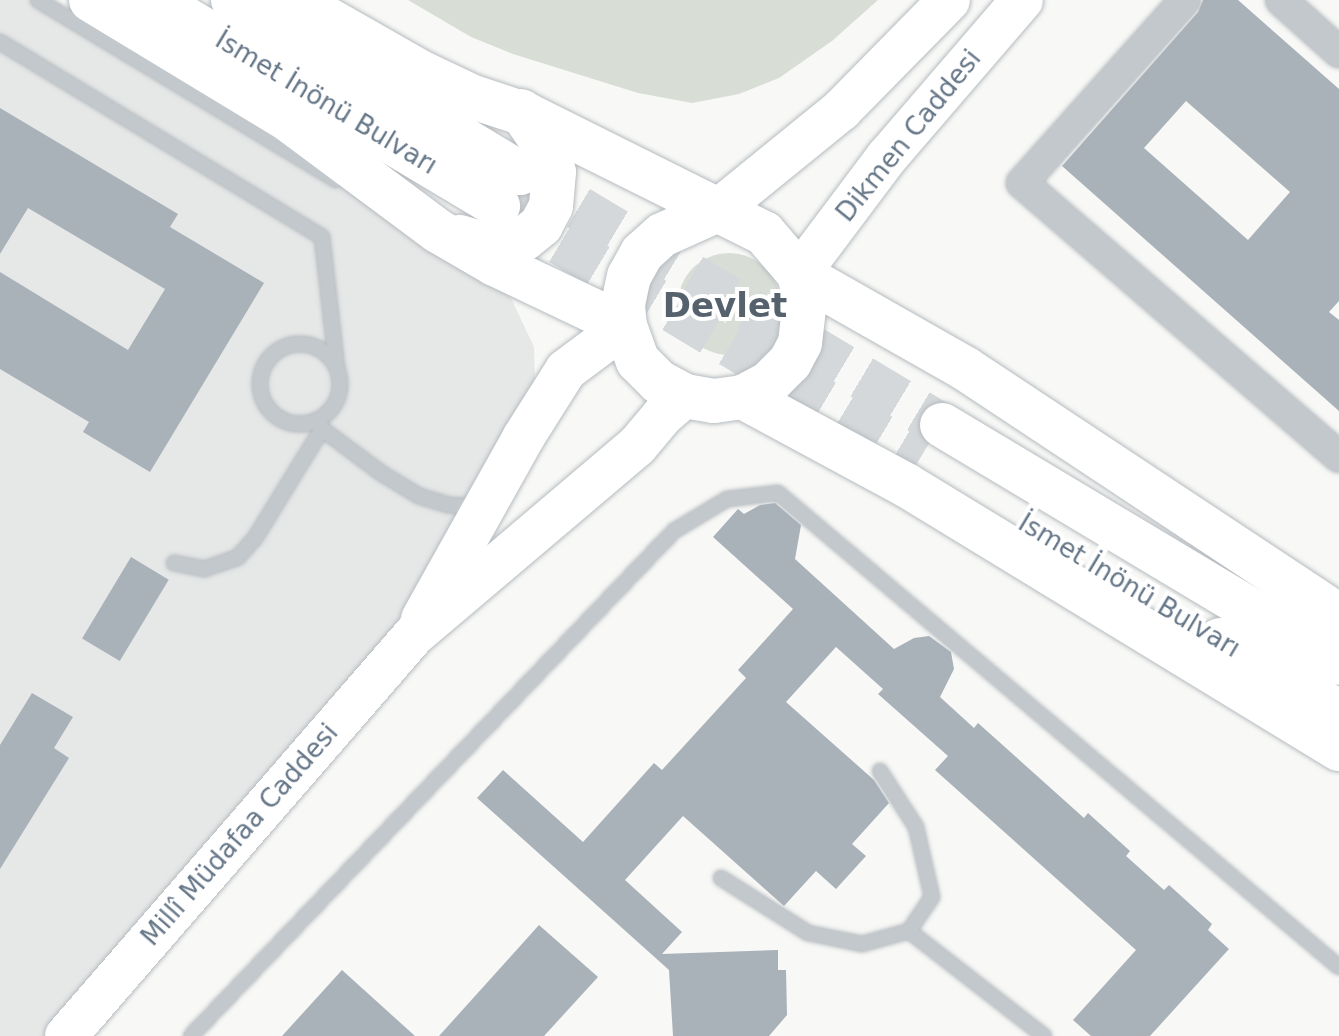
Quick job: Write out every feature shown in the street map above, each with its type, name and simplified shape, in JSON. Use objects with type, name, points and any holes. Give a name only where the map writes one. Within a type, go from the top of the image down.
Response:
[{"type":"main road","points":[[91,0],[289,120],[438,231],[495,264],[625,326]]},
{"type":"main road","name":"İsmet İnönü Bulvarı","points":[[154,0],[509,189],[233,0]]},
{"type":"main road","points":[[294,0],[422,73],[473,97],[527,115],[764,233],[799,274],[966,369],[1339,616]]},
{"type":"main road","points":[[354,0],[457,61],[527,115],[547,149],[554,172],[551,206],[541,225],[524,239],[490,246],[438,231]]},
{"type":"main road","points":[[799,274],[805,300],[800,343],[790,362],[769,383],[743,397],[714,401],[685,396],[659,382],[638,361],[625,326],[623,305],[629,276],[642,253],[662,235],[718,210],[841,110],[949,0]]},
{"type":"main road","name":"Dikmen Caddesi","points":[[799,274],[887,157],[1022,0]]},
{"type":"main road","name":"Millî Müdafaa Caddesi","points":[[414,635],[566,370],[625,326]]},
{"type":"main road","name":"Millî Müdafaa Caddesi","points":[[66,1036],[414,635],[637,446],[662,416],[685,396]]},
{"type":"main road","points":[[743,397],[906,485],[1339,749]]},
{"type":"main road","name":"İsmet İnönü Bulvarı","points":[[1339,663],[931,442],[1339,712]]},
{"type":"street","points":[[1185,0],[1022,183],[1339,457]]},
{"type":"street","points":[[1281,0],[1339,52]]},
{"type":"lane","points":[[38,0],[350,188],[438,231]]},
{"type":"lane","points":[[0,42],[322,237],[338,396],[255,538],[238,557],[204,569],[174,563]]},
{"type":"lane","points":[[337,369],[330,358],[306,344],[280,348],[262,369],[261,395],[275,416],[299,424],[320,424],[419,496],[448,505],[485,507]]},
{"type":"lane","points":[[191,1036],[674,531],[727,499],[778,493],[1339,967]]},
{"type":"lane","points":[[721,878],[808,933],[862,944],[909,931],[932,897],[916,827],[880,771]]},
{"type":"lane","points":[[909,931],[1044,1036]]},
{"type":"shaded area","points":[[0,0],[38,0],[495,264],[534,347],[535,380],[438,587],[66,1036],[0,1036]]},
{"type":"shaded area","points":[[408,0],[878,0],[832,41],[779,78],[739,94],[692,103],[638,93],[513,54],[471,37]]},
{"type":"shaded area","points":[[729,253],[749,257],[765,268],[776,284],[780,304],[776,324],[765,340],[749,351],[729,355],[709,351],[693,340],[682,324],[678,304],[682,284],[693,268],[709,257]]},
{"type":"building","points":[[1203,0],[1238,0],[1339,89],[1339,301],[1329,312],[1339,320],[1339,411],[1062,166],[1198,12]],"holes":[[[1186,101],[1290,192],[1248,240],[1144,148]]]},
{"type":"building","points":[[0,108],[178,214],[170,227],[264,283],[150,472],[83,432],[89,422],[0,369],[0,272],[128,350],[165,289],[28,208],[0,254]]},
{"type":"building","points":[[775,503],[801,525],[795,559],[894,649],[914,638],[929,636],[951,652],[954,669],[940,697],[974,728],[978,723],[1084,818],[1088,813],[1130,851],[1126,856],[1164,890],[1169,885],[1212,924],[1208,930],[1229,949],[1150,1036],[1091,1036],[1073,1020],[1136,950],[935,770],[948,756],[878,694],[883,689],[836,647],[786,702],[874,780],[889,803],[852,844],[866,856],[836,889],[816,871],[784,906],[683,816],[625,880],[682,932],[662,954],[778,950],[778,970],[786,970],[787,1015],[769,1036],[673,1036],[669,970],[477,798],[503,770],[583,842],[654,763],[662,770],[746,678],[738,670],[793,609],[713,537],[738,509],[744,514],[760,505]]},
{"type":"building","points":[[131,557],[169,580],[120,661],[82,638]]},
{"type":"building","points":[[32,693],[73,717],[54,748],[69,758],[0,869],[0,745]]},
{"type":"building","points":[[539,925],[598,977],[544,1036],[439,1036]]},
{"type":"building","points":[[342,970],[415,1036],[282,1036]]},
{"type":"tunnel","points":[[522,174],[942,425]]},
{"type":"tunnel","points":[[504,209],[920,459]]},
{"type":"district","name":"Devlet","points":[[725,306]]}]
